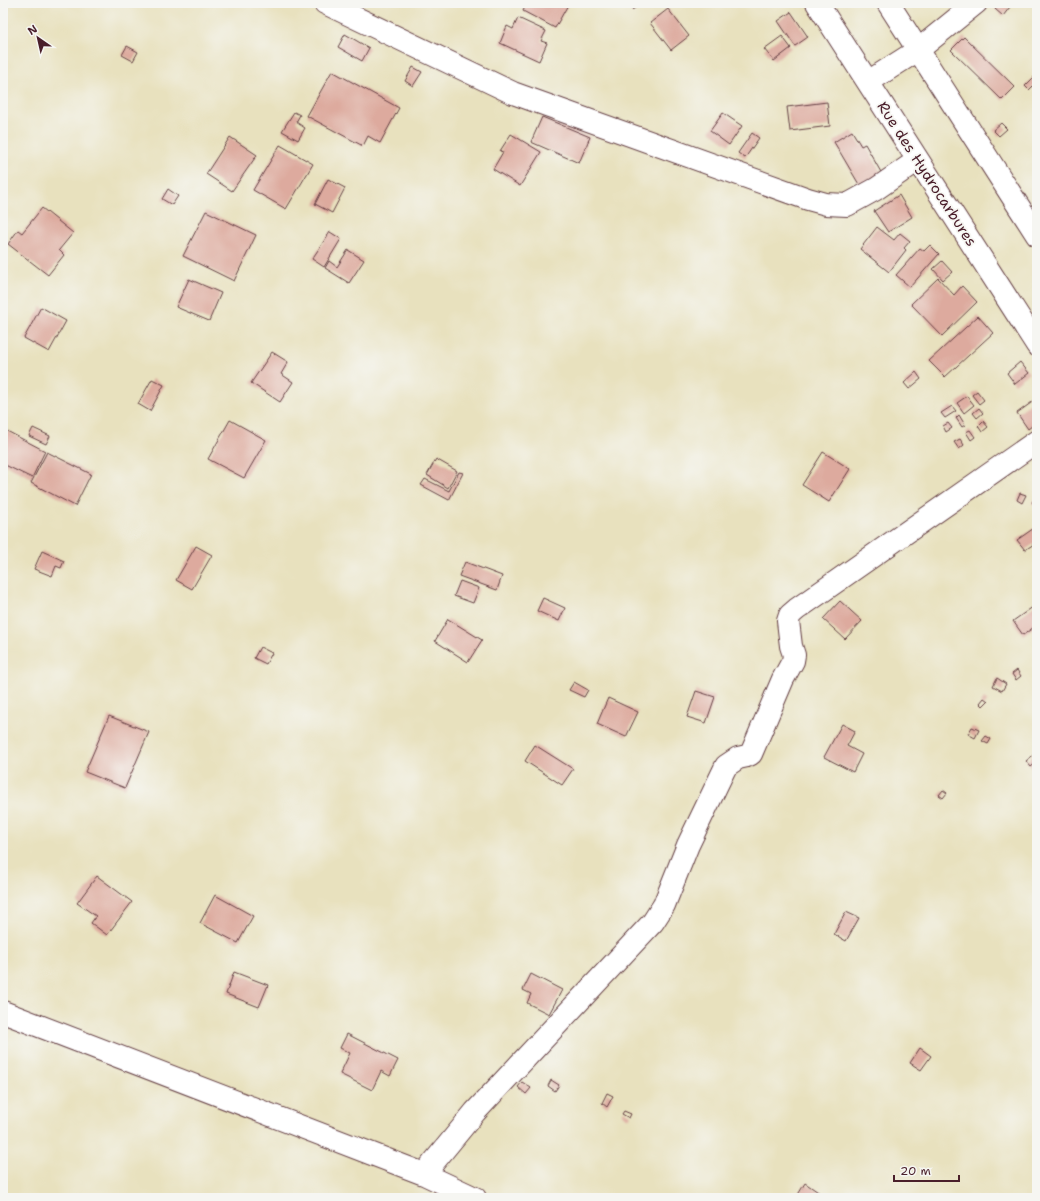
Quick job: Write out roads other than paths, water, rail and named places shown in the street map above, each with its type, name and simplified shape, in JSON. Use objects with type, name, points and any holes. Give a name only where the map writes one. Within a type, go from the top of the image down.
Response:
[{"type":"street","points":[[325,3],[513,93],[814,201],[826,204],[847,205],[876,189],[918,160]]},
{"type":"street","name":"Rue des Hydrocarbures","points":[[817,3],[1037,345]]},
{"type":"street","points":[[888,3],[1037,234]]},
{"type":"street","points":[[868,82],[918,50],[976,3]]},
{"type":"street","points":[[424,1174],[475,1112],[607,972],[658,915],[664,905],[688,845],[726,766],[738,758],[751,754],[783,680],[793,661],[794,655],[791,646],[788,621],[790,615],[796,609],[848,572],[1037,441]]},
{"type":"street","points":[[3,1012],[424,1174],[475,1198]]}]
